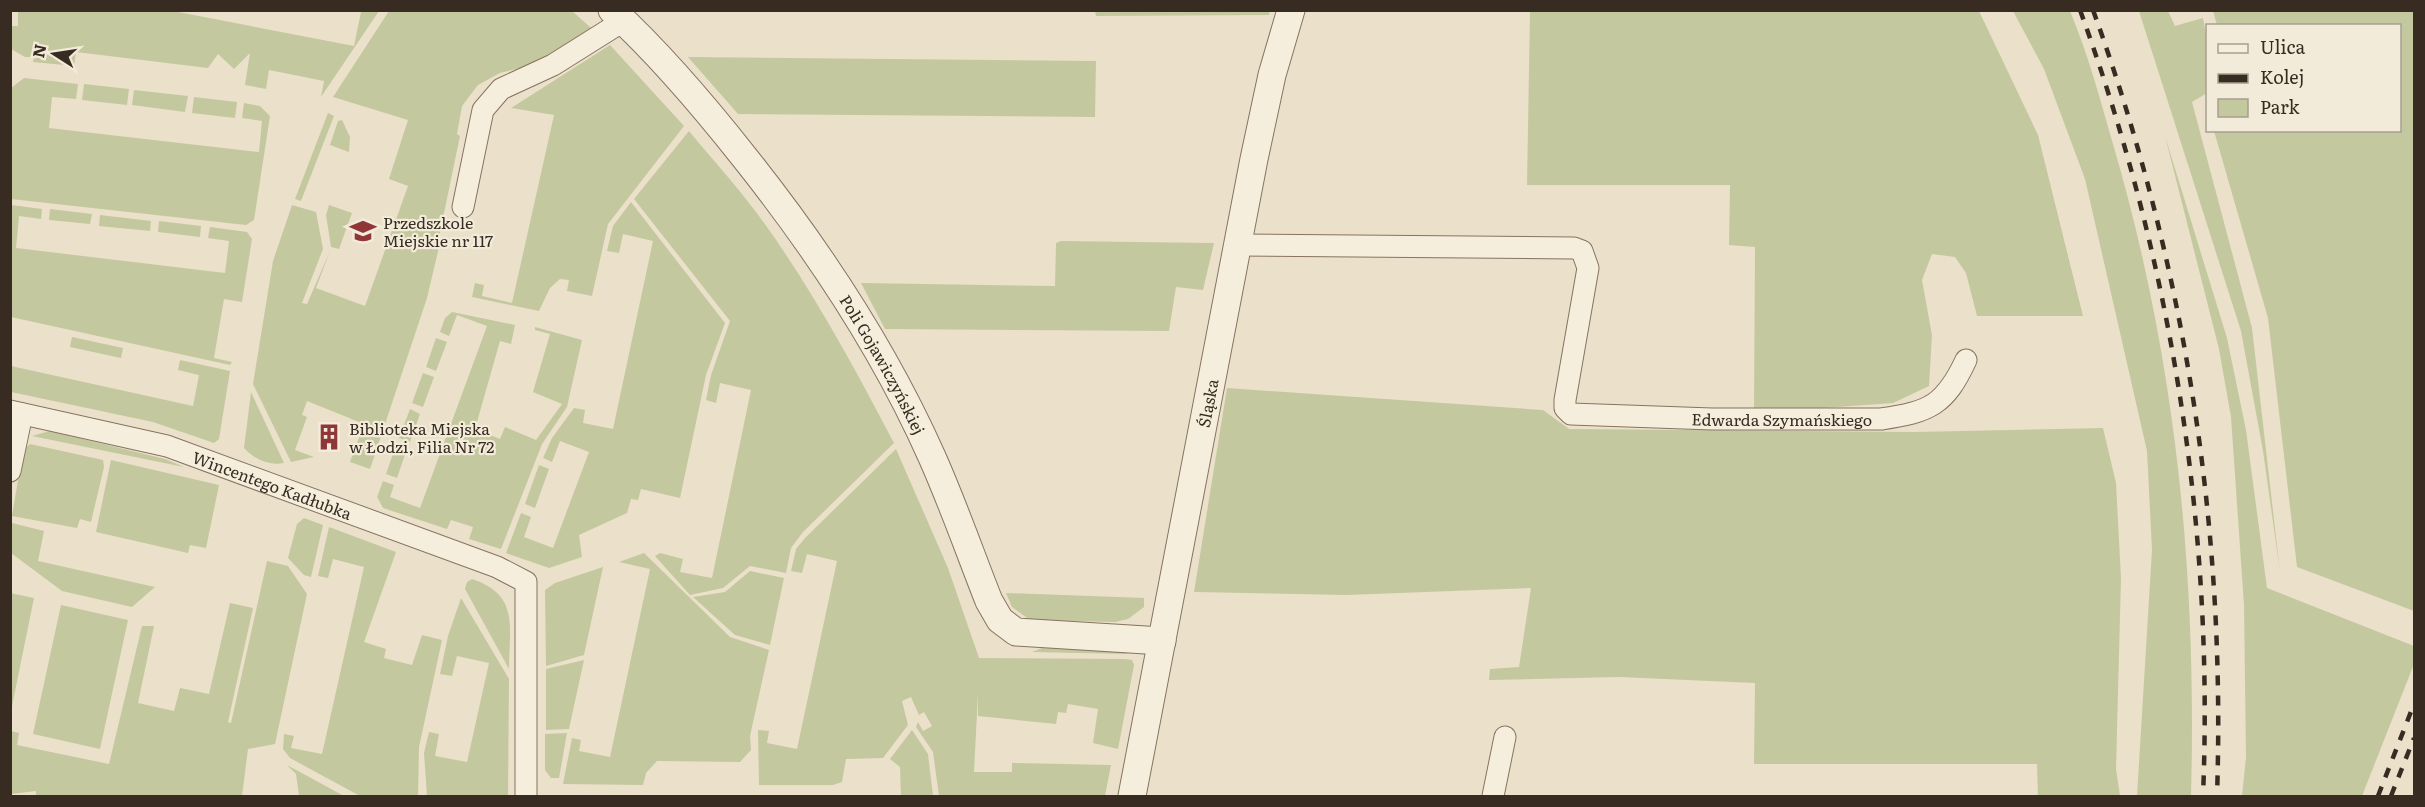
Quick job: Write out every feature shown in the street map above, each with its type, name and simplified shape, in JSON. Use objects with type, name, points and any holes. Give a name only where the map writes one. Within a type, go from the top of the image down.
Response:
[{"type":"street","name":"Śląska","points":[[1132,796],[1272,75],[1291,10]]},
{"type":"street","points":[[463,207],[483,110],[501,89],[553,65],[617,16]]},
{"type":"street","name":"Poli Gojawiczyńskiej","points":[[617,16],[710,112],[786,209],[841,287],[888,368],[932,457],[989,601],[1000,620],[1016,632],[1040,635],[1162,640]]},
{"type":"street","name":"Edwarda Szymańskiego","points":[[1238,245],[1575,248],[1587,258],[1588,268],[1565,400],[1565,408],[1571,414],[1712,419],[1881,419],[1907,415],[1932,406],[1946,396],[1966,360]]},
{"type":"street","points":[[10,471],[16,413]]},
{"type":"street","name":"Wincentego Kadłubka","points":[[16,413],[167,446],[475,559],[526,582],[526,796]]},
{"type":"street","points":[[1493,796],[1505,737]]},
{"type":"green space","points":[[1095,10],[1270,11],[1269,15],[1096,16]]},
{"type":"green space","points":[[15,11],[173,11],[354,46],[361,12],[357,11],[379,11],[321,97],[324,81],[269,70],[266,89],[245,85],[250,53],[234,69],[218,54],[208,68],[76,52],[74,66],[33,62],[34,57],[25,57],[11,49],[11,26],[18,26],[18,12]]},
{"type":"green space","points":[[389,11],[572,11],[598,34],[560,58],[500,73],[478,85],[462,106],[457,134],[460,136],[427,298],[370,469],[350,462],[364,424],[307,401],[302,415],[307,417],[295,450],[314,457],[291,462],[253,384],[273,261],[292,205],[316,212],[323,249],[302,303],[307,304],[330,251],[316,288],[365,306],[408,186],[389,179],[408,120],[333,97]]},
{"type":"green space","points":[[1530,11],[1979,11],[2038,135],[2083,316],[1977,316],[1966,273],[1955,257],[1932,254],[1922,280],[1932,335],[1929,386],[1893,403],[1754,413],[1755,247],[1729,245],[1730,185],[1527,185]]},
{"type":"green space","points":[[2013,11],[2070,11],[2093,77],[2135,225],[2153,305],[2167,386],[2186,548],[2192,713],[2191,796],[2137,796],[2152,550],[2147,451],[2085,179],[2044,69]]},
{"type":"green space","points":[[2139,11],[2168,11],[2175,26],[2203,18],[2206,34],[2206,94],[2192,102],[2252,328],[2280,572],[2263,451],[2241,331]]},
{"type":"green space","points":[[2213,11],[2414,11],[2414,611],[2297,567],[2268,318],[2214,132],[2401,132],[2401,24],[2217,24]]},
{"type":"green space","points":[[610,45],[684,126],[608,224],[592,296],[567,291],[569,280],[560,279],[550,288],[539,311],[472,297],[475,283],[484,285],[482,296],[512,303],[554,115],[511,108]]},
{"type":"green space","points":[[688,57],[1096,61],[1095,117],[738,114]]},
{"type":"green space","points":[[24,78],[78,84],[76,99],[52,97],[49,128],[259,152],[262,121],[242,118],[244,103],[260,106],[270,116],[254,220],[246,225],[11,199],[11,88]]},
{"type":"green space","points":[[84,84],[129,89],[127,105],[82,100]]},
{"type":"green space","points":[[134,90],[188,96],[185,112],[132,105]]},
{"type":"green space","points":[[194,97],[237,102],[235,118],[192,113]]},
{"type":"green space","points":[[328,113],[334,116],[301,201],[295,199]]},
{"type":"green space","points":[[342,120],[350,137],[349,152],[330,145],[338,121]]},
{"type":"green space","points":[[689,131],[751,205],[796,270],[847,356],[894,443],[803,532],[791,548],[786,573],[750,566],[723,588],[690,595],[655,556],[660,553],[683,559],[680,572],[712,578],[751,390],[720,383],[716,403],[706,400],[711,375],[730,321],[634,199]]},
{"type":"green space","points":[[2165,136],[2227,338],[2246,430],[2267,588],[2414,646],[2414,664],[2362,796],[2242,796],[2246,757],[2244,605],[2231,417],[2219,349]]},
{"type":"green space","points":[[631,202],[725,323],[706,375],[680,498],[641,489],[638,500],[631,499],[627,513],[579,535],[582,557],[549,568],[506,553],[521,513],[531,517],[524,537],[553,548],[589,452],[560,441],[552,462],[543,458],[552,438],[574,408],[585,410],[583,423],[613,429],[653,241],[623,234],[619,253],[607,251],[613,226]]},
{"type":"green space","points":[[11,205],[42,209],[41,219],[19,216],[16,248],[225,273],[229,241],[208,238],[210,227],[247,232],[252,239],[242,302],[224,299],[214,358],[232,362],[230,365],[11,317]]},
{"type":"green space","points":[[329,205],[352,213],[339,249],[331,247],[326,215]]},
{"type":"green space","points":[[50,209],[92,214],[90,224],[49,220]]},
{"type":"green space","points":[[100,215],[151,221],[150,231],[99,226]]},
{"type":"green space","points":[[159,221],[201,226],[200,237],[158,232]]},
{"type":"green space","points":[[1061,241],[1214,243],[1203,290],[1176,287],[1169,331],[885,329],[861,283],[1055,286],[1056,243]]},
{"type":"green space","points":[[452,312],[515,325],[511,344],[500,341],[475,429],[500,439],[505,427],[536,440],[562,404],[533,392],[550,334],[535,330],[535,327],[582,340],[567,407],[542,444],[501,549],[469,539],[473,527],[451,520],[447,529],[383,508],[377,497],[383,481],[394,485],[390,497],[420,508],[487,326],[457,315],[449,336],[440,332],[445,318]]},
{"type":"green space","points":[[72,337],[123,348],[121,358],[70,347]]},
{"type":"green space","points":[[436,338],[447,342],[436,371],[426,367]]},
{"type":"green space","points":[[180,360],[230,371],[219,439],[214,443],[153,422],[11,392],[11,366],[193,406],[199,375],[178,370]]},
{"type":"green space","points":[[423,373],[434,377],[423,407],[412,403]]},
{"type":"green space","points":[[1227,388],[1543,410],[1569,429],[1914,432],[2103,428],[2116,483],[2121,578],[2116,769],[2120,796],[2038,796],[2037,764],[1754,764],[1755,683],[1619,677],[1489,680],[1490,669],[1519,667],[1531,588],[1346,595],[1194,592]]},
{"type":"green space","points":[[251,392],[284,463],[262,461],[244,448]]},
{"type":"green space","points":[[410,409],[420,414],[410,442],[399,438]]},
{"type":"green space","points":[[50,431],[165,459],[184,467],[32,436]]},
{"type":"green space","points":[[30,444],[103,460],[104,467],[91,522],[80,519],[77,528],[12,516],[23,450]]},
{"type":"green space","points":[[396,445],[407,449],[397,478],[386,474]]},
{"type":"green space","points":[[896,449],[948,568],[979,658],[1125,659],[1132,660],[1134,665],[1118,749],[1093,743],[1098,709],[1068,704],[1066,713],[1058,712],[1056,724],[978,716],[978,693],[974,772],[1012,772],[1012,763],[1111,765],[1105,796],[939,796],[933,752],[916,727],[918,722],[923,731],[932,726],[924,712],[919,715],[911,697],[902,701],[908,725],[883,758],[846,759],[842,782],[833,785],[759,785],[758,730],[769,731],[767,743],[797,749],[837,561],[807,554],[802,573],[791,571],[796,549]]},
{"type":"green space","points":[[111,460],[219,485],[206,548],[190,545],[188,553],[96,532]]},
{"type":"green space","points":[[539,465],[549,469],[535,508],[525,504]]},
{"type":"green space","points":[[304,518],[323,525],[311,577],[304,575],[288,558],[297,524]]},
{"type":"green space","points":[[12,523],[44,531],[38,561],[155,587],[132,607],[62,591],[11,553]]},
{"type":"green space","points":[[329,527],[396,552],[364,642],[386,649],[384,658],[412,665],[422,635],[442,640],[419,747],[418,796],[360,796],[290,758],[283,749],[284,734],[294,736],[291,748],[322,754],[364,567],[333,559],[328,578],[318,576]]},
{"type":"green space","points":[[644,553],[730,637],[769,650],[750,736],[751,750],[740,762],[657,761],[646,773],[643,785],[563,784],[572,738],[581,740],[579,751],[610,757],[650,569],[619,562]]},
{"type":"green space","points":[[267,561],[288,566],[307,594],[275,744],[248,749],[242,796],[36,796],[36,791],[11,794],[11,731],[19,733],[17,745],[109,764],[142,626],[154,626],[138,703],[174,711],[180,688],[209,694],[230,603],[253,608],[228,722],[231,723]]},
{"type":"green space","points":[[603,567],[584,655],[546,666],[545,590],[555,583]]},
{"type":"green space","points":[[750,571],[784,578],[770,645],[735,635],[693,597],[725,592]]},
{"type":"green space","points":[[472,579],[498,594],[505,603],[510,626],[509,669],[465,589],[467,582]]},
{"type":"green space","points":[[10,593],[34,598],[11,711],[10,711]]},
{"type":"green space","points":[[1006,593],[1144,598],[1144,607],[1128,619],[1115,622],[1030,620],[1012,607]]},
{"type":"green space","points":[[461,598],[509,679],[508,796],[427,796],[424,753],[429,732],[439,734],[435,756],[467,762],[489,663],[457,656],[452,676],[440,674],[448,636]]},
{"type":"green space","points":[[61,605],[128,620],[100,749],[33,734]]},
{"type":"green space","points":[[1042,648],[1126,650],[1127,654],[1032,652]]},
{"type":"green space","points":[[584,660],[569,729],[546,730],[546,669]]},
{"type":"green space","points":[[912,730],[928,754],[933,796],[901,796],[900,767],[890,759]]},
{"type":"green space","points":[[567,733],[559,778],[551,778],[545,770],[545,734]]},
{"type":"green space","points":[[287,765],[344,796],[299,796],[296,774]]},
{"type":"railway","points":[[2080,10],[2112,105],[2140,202],[2162,299],[2180,397],[2193,496],[2201,596],[2205,696],[2203,796]]},
{"type":"railway","points":[[2093,10],[2125,106],[2152,202],[2175,299],[2193,397],[2206,496],[2214,595],[2218,695],[2217,796]]},
{"type":"railway","points":[[2378,796],[2414,704]]},
{"type":"railway","points":[[2391,796],[2414,738]]},
{"type":"place","name":"Przedszkole Miejskie nr 117","points":[[363,231]]},
{"type":"place","name":"Biblioteka Miejska w Łodzi, Filia Nr 72","points":[[329,437]]}]
